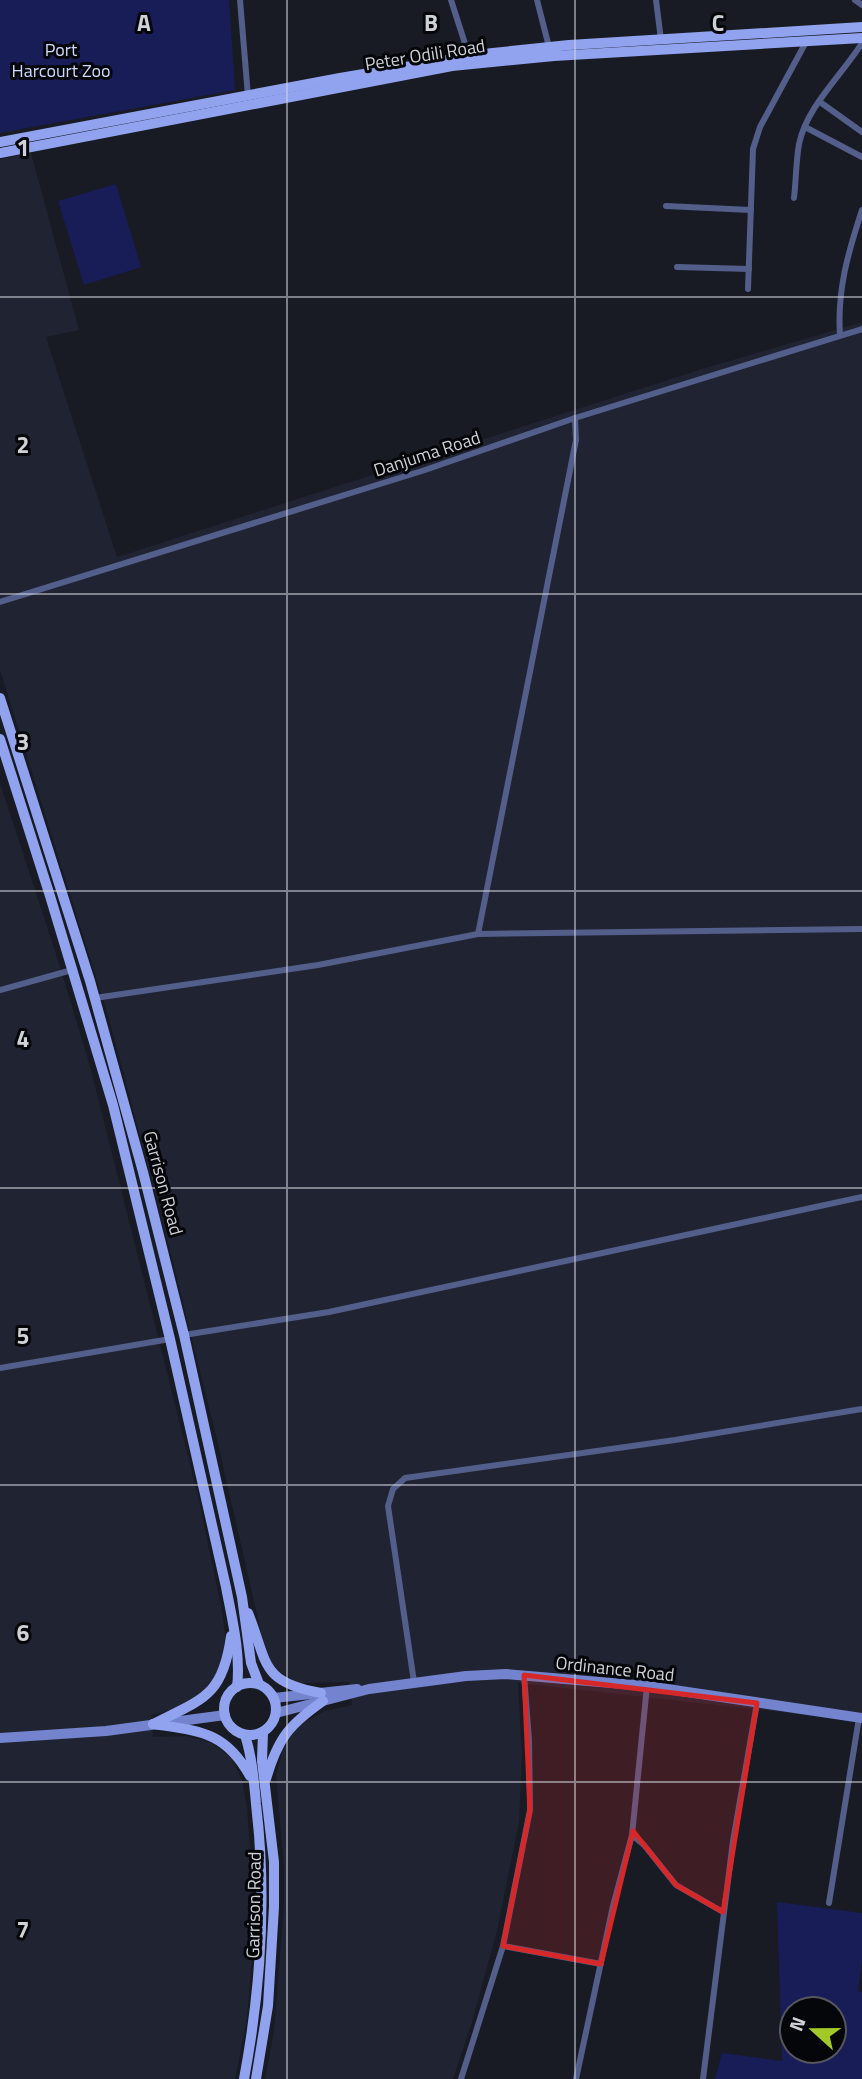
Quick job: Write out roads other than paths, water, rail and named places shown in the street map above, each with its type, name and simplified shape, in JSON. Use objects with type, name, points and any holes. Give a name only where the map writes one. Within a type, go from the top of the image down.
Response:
[{"type":"main road","name":"Peter Odili Road","points":[[0,153],[469,56],[549,47],[862,27]]},
{"type":"main road","name":"Peter Odili Road","points":[[0,142],[494,61],[862,40]]},
{"type":"main road","name":"Garrison Road","points":[[0,698],[95,998],[184,1335],[242,1597],[251,1664],[259,1684]]},
{"type":"main road","name":"Garrison Road","points":[[0,739],[113,1105],[170,1339],[231,1616],[239,1672],[237,1687]]},
{"type":"main road","points":[[153,1724],[212,1735],[224,1742],[260,1782],[287,1730],[322,1697],[278,1679],[269,1669],[242,1597]]},
{"type":"main road","points":[[153,1724],[200,1701],[214,1688],[224,1670],[228,1654],[231,1616]]},
{"type":"main road","points":[[250,1683],[259,1684],[274,1698],[274,1721],[263,1732],[245,1735],[231,1727],[225,1715],[225,1703],[237,1687],[250,1683]]},
{"type":"main road","name":"Garrison Road","points":[[244,2079],[255,2008],[261,1933],[260,1782],[263,1732]]},
{"type":"main road","name":"Garrison Road","points":[[245,1735],[260,1782],[274,1862],[268,2007],[257,2079]]},
{"type":"street","points":[[240,0],[248,100]]},
{"type":"street","points":[[451,0],[469,56]]},
{"type":"street","points":[[537,0],[549,47]]},
{"type":"street","points":[[656,0],[661,40]]},
{"type":"street","points":[[855,0],[862,5]]},
{"type":"street","points":[[794,198],[799,145],[806,127],[862,40]]},
{"type":"street","points":[[748,289],[753,149],[760,127],[806,42]]},
{"type":"street","points":[[820,102],[862,132]]},
{"type":"street","points":[[806,127],[862,157]]},
{"type":"street","points":[[666,205],[751,210]]},
{"type":"street","points":[[840,335],[838,307],[845,267],[862,210]]},
{"type":"street","points":[[677,267],[749,269]]},
{"type":"street","name":"Danjuma Road","points":[[0,602],[413,474],[575,418],[862,329]]},
{"type":"street","points":[[478,934],[576,440],[575,418]]},
{"type":"street","points":[[95,998],[318,965],[478,934],[862,929]]},
{"type":"street","points":[[0,990],[73,970]]},
{"type":"street","points":[[184,1335],[330,1312],[862,1197]]},
{"type":"street","points":[[0,1368],[170,1339]]},
{"type":"street","points":[[415,1682],[387,1506],[393,1489],[405,1478],[675,1440],[862,1409]]},
{"type":"street","name":"Ordinance Road","points":[[274,1698],[322,1697],[415,1682],[485,1675],[524,1675],[647,1686],[860,1718]]},
{"type":"street","points":[[461,2079],[503,1946],[530,1811],[529,1740],[524,1675]]},
{"type":"street","points":[[576,2079],[632,1835],[647,1686]]},
{"type":"street","name":"Ordinance Road","points":[[276,1713],[322,1697]]},
{"type":"street","points":[[703,2079],[740,1792],[757,1703]]},
{"type":"street","points":[[0,1738],[106,1731],[225,1715]]},
{"type":"street","points":[[829,1903],[860,1718]]},
{"type":"street","points":[[632,1835],[644,1845],[676,1885],[723,1912]]},
{"type":"street","points":[[503,1946],[601,1964]]},
{"type":"park label","name":"Port Harcourt Zoo","points":[[61,60]]}]
